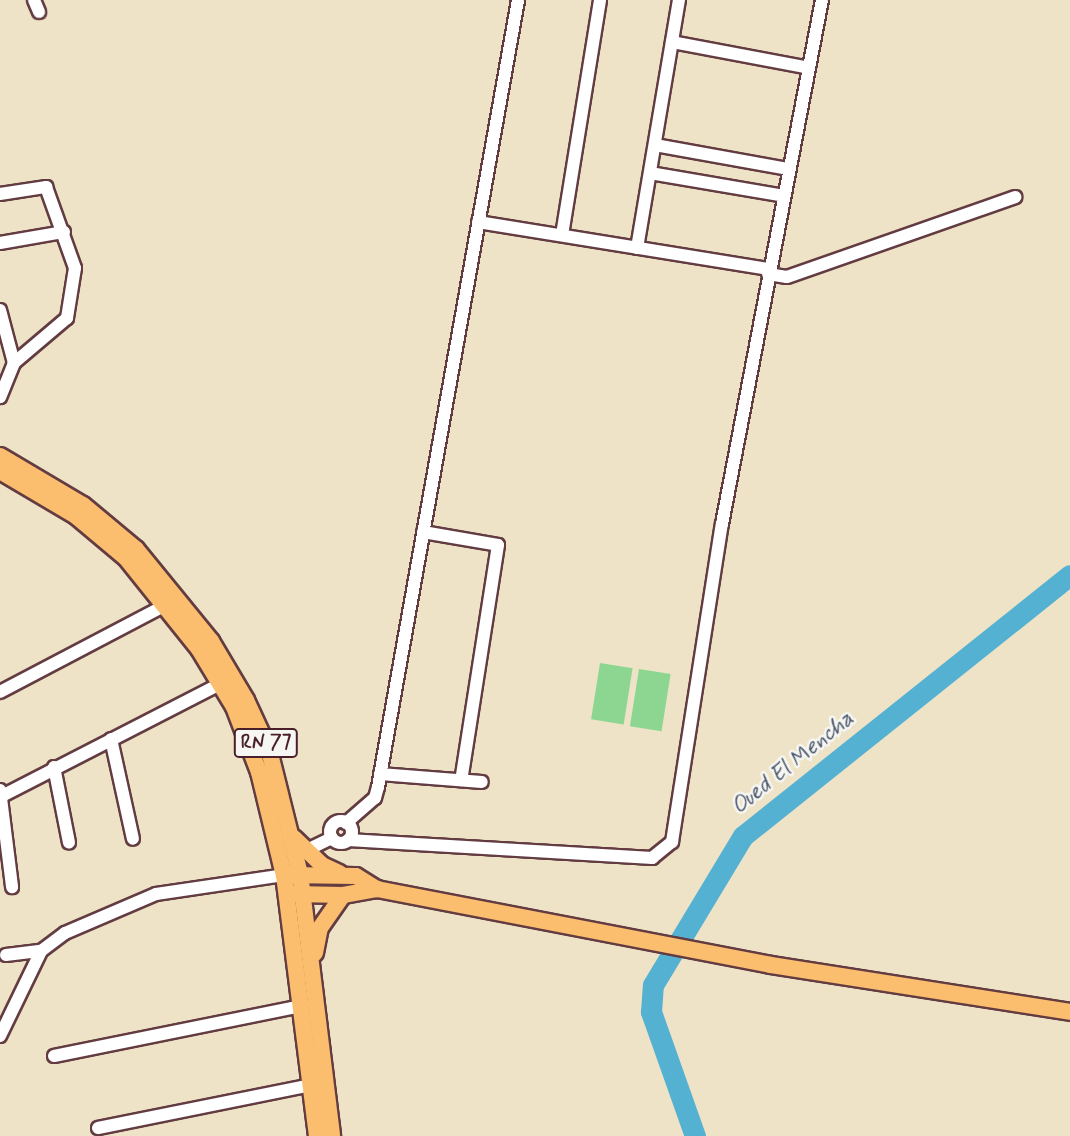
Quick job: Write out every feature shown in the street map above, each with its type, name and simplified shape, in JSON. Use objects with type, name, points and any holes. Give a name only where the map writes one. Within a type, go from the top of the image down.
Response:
[{"type":"main road","name":"RN 77","points":[[0,456],[83,505],[136,549],[211,641],[269,750],[291,834],[292,875],[312,966],[332,1136]]},
{"type":"main road","name":"RN 77","points":[[0,471],[76,516],[126,558],[166,605],[220,684],[252,749],[292,875]]},
{"type":"main road","points":[[291,834],[304,851],[341,874]]},
{"type":"main road","points":[[292,875],[341,874],[356,877],[377,889],[685,948],[1070,1012]]},
{"type":"main road","points":[[295,894],[344,895],[377,889]]},
{"type":"main road","name":"RN 77","points":[[295,894],[302,1006],[317,1136]]},
{"type":"main road","points":[[312,966],[320,928],[344,895]]},
{"type":"street","points":[[332,838],[333,825],[345,823],[375,798],[518,0]]},
{"type":"street","points":[[562,236],[600,0]]},
{"type":"street","points":[[638,248],[679,0]]},
{"type":"street","points":[[304,851],[332,838],[652,858],[666,851],[672,842],[722,524],[822,0]]},
{"type":"street","points":[[672,42],[809,68]]},
{"type":"street","points":[[655,145],[789,169]]},
{"type":"street","points":[[650,173],[784,196]]},
{"type":"street","points":[[0,194],[46,187],[75,268],[67,318],[14,363],[0,397]]},
{"type":"street","points":[[478,222],[769,271],[787,277],[1015,197]]},
{"type":"street","points":[[0,243],[64,232]]},
{"type":"street","points":[[0,310],[14,363]]},
{"type":"street","points":[[423,532],[498,545],[461,780]]},
{"type":"street","points":[[0,692],[166,605]]},
{"type":"street","points":[[12,887],[0,794],[220,684]]},
{"type":"street","points":[[111,739],[133,839]]},
{"type":"street","points":[[54,767],[69,843]]},
{"type":"street","points":[[380,774],[482,782]]},
{"type":"street","points":[[345,823],[351,831],[348,840]]},
{"type":"street","points":[[0,1036],[41,951],[65,933],[156,894],[292,875]]},
{"type":"street","points":[[6,955],[41,951]]},
{"type":"street","points":[[54,1055],[302,1006]]},
{"type":"street","points":[[98,1128],[311,1085]]},
{"type":"green space","points":[[600,663],[633,668],[624,724],[591,719]]},
{"type":"green space","points":[[639,669],[671,674],[662,731],[630,726]]},
{"type":"waterway","name":"Oued El Mencha","points":[[695,1136],[651,1012],[653,985],[743,836],[1070,575]]}]
